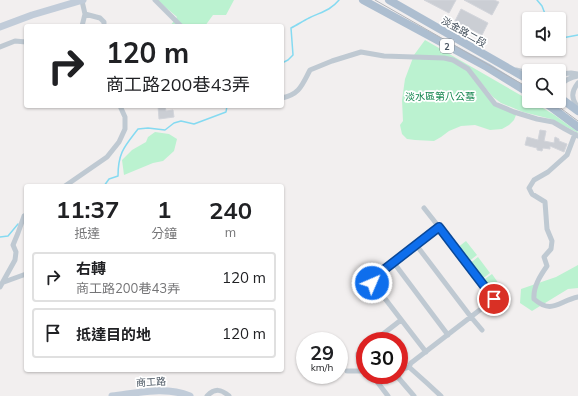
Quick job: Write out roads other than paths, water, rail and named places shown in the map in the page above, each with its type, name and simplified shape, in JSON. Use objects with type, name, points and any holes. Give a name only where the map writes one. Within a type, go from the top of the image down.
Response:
[{"type":"main road","points":[[0,27],[59,6],[83,0]]},
{"type":"main road","name":"淡金路二段","points":[[364,0],[522,89]]},
{"type":"main road","name":"淡金路二段","points":[[389,0],[522,76]]},
{"type":"main road","points":[[566,102],[578,110]]},
{"type":"main road","points":[[553,108],[577,132]]},
{"type":"main road","name":"商工路","points":[[112,396],[159,390],[172,391],[190,396]]},
{"type":"street","points":[[82,24],[85,14],[83,0]]},
{"type":"street","points":[[155,0],[179,24]]},
{"type":"street","points":[[85,14],[100,18],[104,24]]},
{"type":"street","points":[[0,48],[15,42],[24,42]]},
{"type":"street","points":[[284,98],[290,97],[297,92],[310,70],[361,52],[384,56],[444,58],[453,60],[468,69],[495,104],[537,120],[553,122],[577,132],[567,154],[548,172],[534,180],[529,188],[532,194],[545,202],[547,229],[552,241],[551,249],[544,257],[546,266],[537,282],[534,299],[545,307],[557,306],[571,299],[578,298]]},
{"type":"street","points":[[508,69],[522,72]]},
{"type":"street","points":[[566,73],[578,75]]},
{"type":"street","points":[[566,80],[578,75]]},
{"type":"street","points":[[578,83],[573,89],[573,98],[578,110]]},
{"type":"street","points":[[68,184],[107,156],[119,142],[125,130],[125,117],[121,108]]},
{"type":"street","points":[[424,208],[504,310]]},
{"type":"street","points":[[0,287],[15,260],[16,252],[13,245],[24,216]]},
{"type":"street","points":[[426,352],[372,282],[372,279],[439,227]]},
{"type":"street","points":[[416,246],[482,330]]},
{"type":"street","points":[[394,263],[448,335]]},
{"type":"street","points":[[4,282],[24,275]]},
{"type":"street","points":[[441,396],[409,367],[411,363],[494,299]]},
{"type":"street","points":[[386,332],[401,320]]},
{"type":"street","points":[[379,384],[388,396]]},
{"type":"street","points":[[404,384],[414,396]]},
{"type":"street","points":[[207,396],[213,391],[219,390],[225,392],[229,396]]},
{"type":"waterway","points":[[284,62],[293,55],[291,28],[329,9],[339,0]]},
{"type":"waterway","points":[[537,0],[544,12]]},
{"type":"waterway","points":[[566,37],[578,35]]},
{"type":"waterway","points":[[105,184],[109,179],[118,176],[119,161],[123,150],[138,129],[148,128],[165,130],[174,123],[181,121],[194,124],[226,112],[227,108]]},
{"type":"waterway","points":[[0,237],[8,236],[18,224]]},
{"type":"tram line","points":[[375,0],[522,84]]},
{"type":"tram line","points":[[560,108],[578,121]]},
{"type":"park label","name":"淡水區第八公墓","points":[[440,96]]}]
